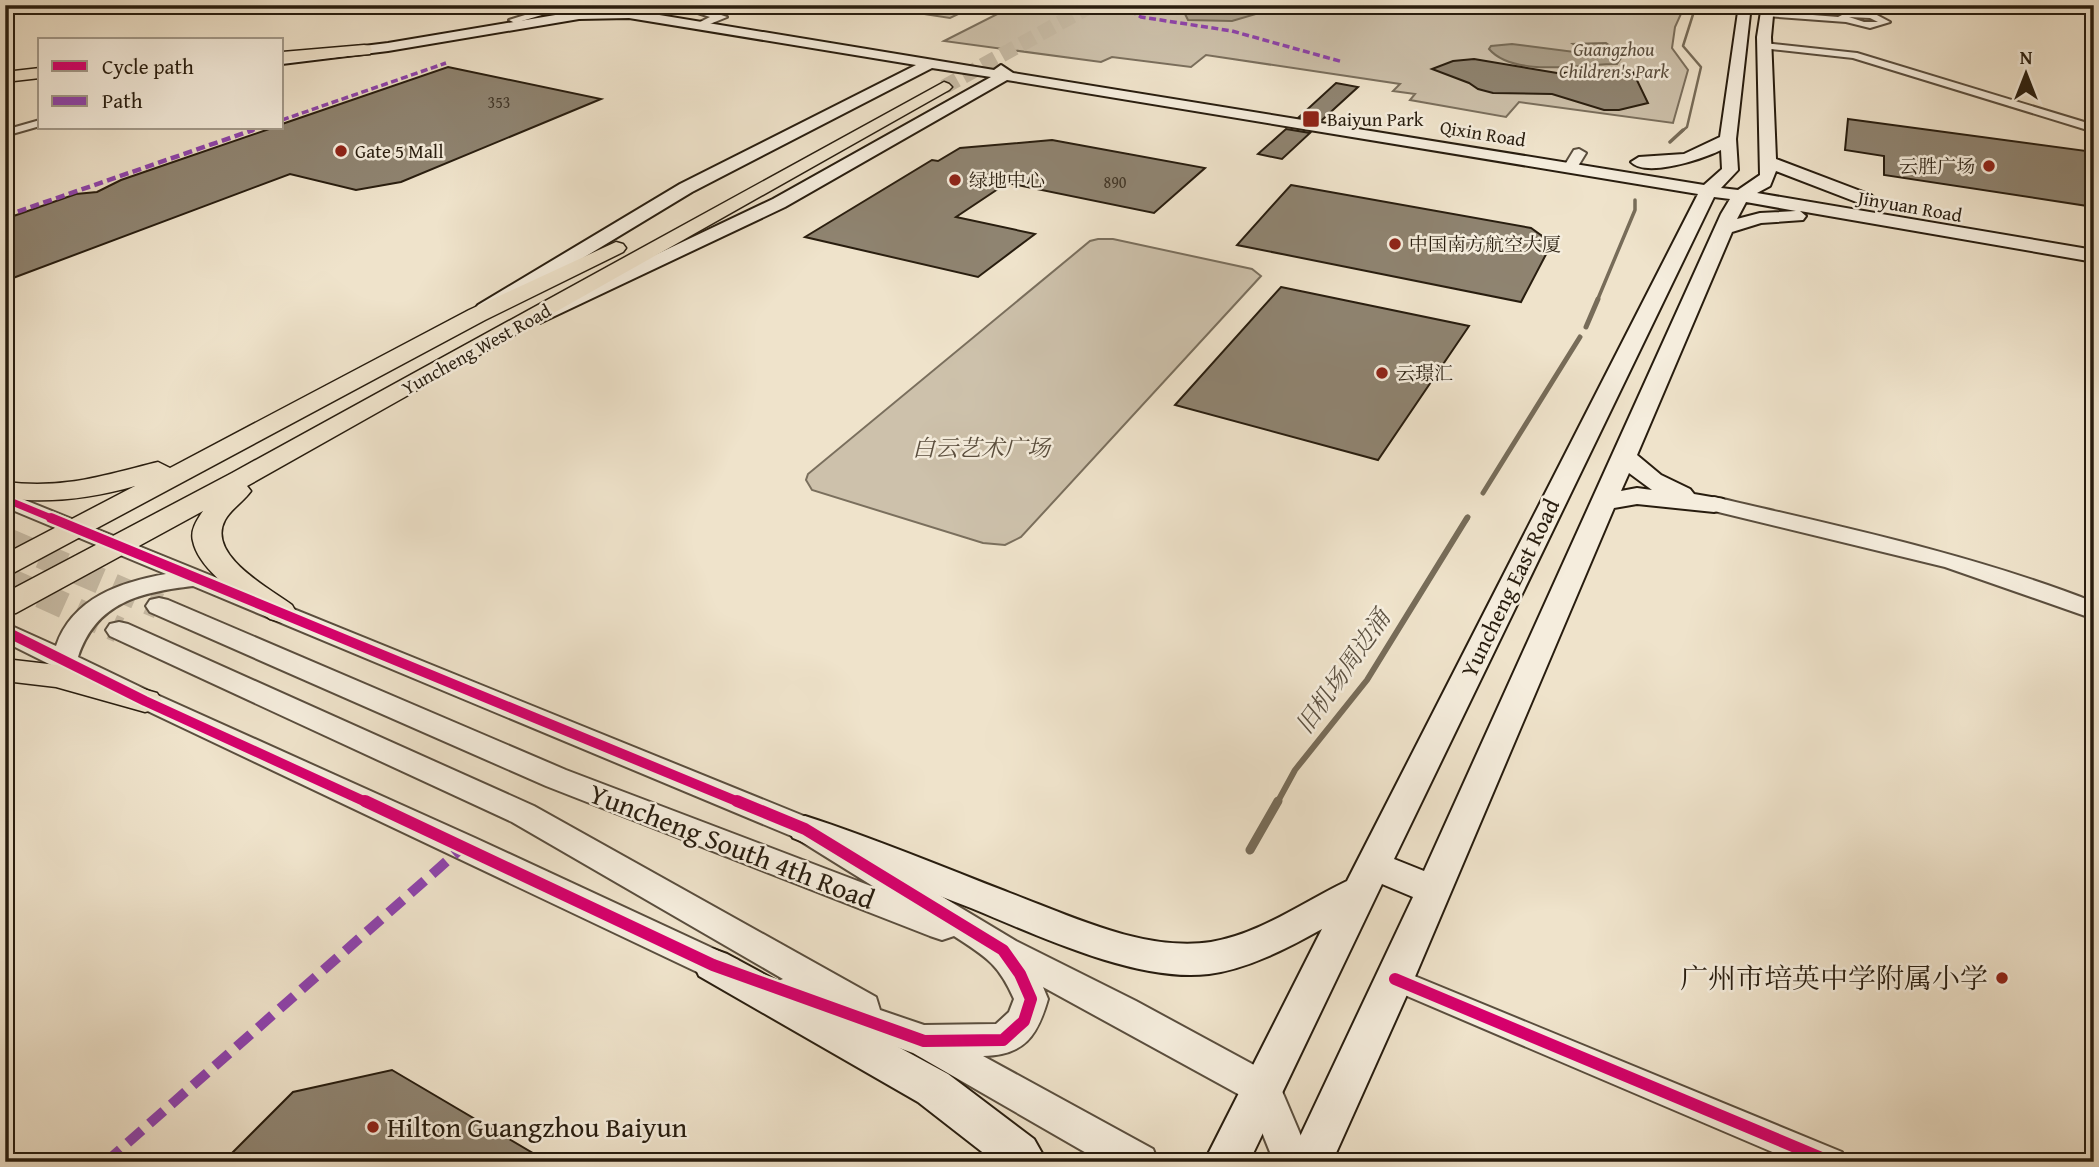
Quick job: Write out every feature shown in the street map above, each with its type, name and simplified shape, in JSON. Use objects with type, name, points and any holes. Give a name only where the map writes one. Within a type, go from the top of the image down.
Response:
[{"type":"highway","points":[[284,58],[364,50]]},
{"type":"highway","points":[[5,77],[38,73]]},
{"type":"main road","points":[[284,58],[599,5]]},
{"type":"main road","points":[[653,5],[939,57]]},
{"type":"main road","points":[[1725,176],[1731,166],[1728,139],[1745,5]]},
{"type":"main road","points":[[1763,182],[1768,175],[1764,46],[1767,8]]},
{"type":"main road","points":[[284,58],[364,50],[597,14],[629,14],[864,52],[887,63],[893,71],[892,81]]},
{"type":"main road","points":[[842,48],[939,57],[987,58],[1392,123]]},
{"type":"main road","points":[[477,315],[528,281],[668,198],[939,57]]},
{"type":"main road","name":"Qixin Road","points":[[939,57],[969,68],[1741,196]]},
{"type":"main road","points":[[511,331],[762,212],[1007,74],[987,58]]},
{"type":"main road","points":[[892,81],[925,78],[958,84],[971,96]]},
{"type":"main road","name":"Yuncheng West Road","points":[[5,566],[477,315],[668,222],[935,85],[511,331],[120,546],[5,606]]},
{"type":"main road","points":[[971,96],[1013,88],[1095,89]]},
{"type":"main road","points":[[1639,162],[1674,161],[1702,156],[1728,139]]},
{"type":"main road","name":"Qixin Road","points":[[1531,145],[1725,176]]},
{"type":"main road","points":[[1768,162],[1865,199]]},
{"type":"main road","points":[[1618,175],[1668,196],[1693,220]]},
{"type":"main road","name":"Jinyuan Road","points":[[1725,176],[1891,203]]},
{"type":"main road","name":"Yuncheng East Road","points":[[1226,1162],[1693,220],[1709,190],[1725,176]]},
{"type":"main road","name":"Yuncheng East Road","points":[[1310,1162],[1395,979],[1724,228],[1741,196],[1763,182]]},
{"type":"main road","name":"Jinyuan Road","points":[[1741,196],[2094,257]]},
{"type":"main road","points":[[1954,213],[1935,212],[1923,218],[1930,224],[1961,234]]},
{"type":"main road","points":[[1724,228],[1760,218],[1848,215]]},
{"type":"main road","name":"Jinyuan Road","points":[[1992,220],[2094,238]]},
{"type":"main road","points":[[1679,248],[1713,255]]},
{"type":"main road","points":[[1606,394],[1647,404]]},
{"type":"main road","points":[[267,429],[249,447],[250,454],[257,457],[285,455]]},
{"type":"main road","points":[[5,490],[37,493],[81,491],[107,486],[267,429]]},
{"type":"main road","points":[[281,611],[218,563],[209,550],[206,538],[211,520],[229,498],[253,476],[285,455]]},
{"type":"main road","points":[[1625,457],[1638,470],[1668,489],[1714,504]]},
{"type":"main road","points":[[1604,502],[1637,496],[1714,504]]},
{"type":"main road","points":[[5,670],[57,677],[145,701]]},
{"type":"main road","points":[[805,829],[1041,920],[1146,955],[1208,958],[1236,951],[1264,940],[1366,878],[1433,890]]},
{"type":"main road","points":[[713,965],[933,1088],[1019,1154],[1025,1162]]},
{"type":"street","points":[[5,8],[13,5]]},
{"type":"street","points":[[516,19],[570,5]]},
{"type":"street","points":[[679,5],[721,17],[700,25]]},
{"type":"street","points":[[1767,8],[1846,17]]},
{"type":"street","points":[[1764,46],[1854,55],[2094,129]]},
{"type":"street","points":[[5,133],[38,124]]},
{"type":"street","points":[[1570,168],[1579,153]]},
{"type":"street","points":[[5,499],[805,829],[1003,950],[1020,974],[1031,999],[1024,1021],[1003,1040],[924,1041],[713,965],[464,846],[145,701],[5,631]]},
{"type":"street","points":[[1714,504],[1960,564],[2041,590],[2094,611]]},
{"type":"street","points":[[64,661],[78,625],[98,605],[139,586],[199,578]]},
{"type":"street","name":"Yuncheng South 4th Road","points":[[159,606],[556,778],[1003,950],[1124,1012],[1263,1089]]},
{"type":"street","points":[[119,630],[523,814],[1139,1162]]},
{"type":"street","points":[[1395,979],[1831,1162]]},
{"type":"street","points":[[1263,1089],[1293,1162]]},
{"type":"green space","points":[[977,5],[950,18],[872,6]]},
{"type":"green space","name":"Guangzhou Children's Park","points":[[1015,5],[1685,5],[1675,27],[1672,48],[1688,70],[1673,123],[1519,102],[1506,117],[1410,100],[1415,94],[1393,91],[1400,84],[1206,55],[1191,67],[1112,57],[1101,62],[944,41]]},
{"type":"green space","name":"白云艺术广场","points":[[1113,239],[1252,269],[1261,276],[1021,537],[1005,545],[983,543],[812,490],[806,480],[808,474],[1090,241]]},
{"type":"shaded area","points":[[1200,5],[1303,5],[1276,8],[1232,21],[1188,20],[1185,14],[1200,9]]},
{"type":"shaded area","points":[[1606,43],[1623,55],[1617,64],[1531,66],[1500,58],[1489,49],[1491,46],[1512,44],[1582,53],[1583,51],[1573,44]]},
{"type":"building","points":[[1474,59],[1557,73],[1633,72],[1648,103],[1619,110],[1604,110],[1552,94],[1493,93],[1432,69],[1453,61]]},
{"type":"building","name":"Gate 5 Mall","points":[[448,67],[601,99],[401,182],[356,190],[290,174],[5,281],[5,219],[76,194],[97,192],[121,180],[266,130],[284,130],[284,123]]},
{"type":"building","points":[[1336,83],[1358,87],[1322,120],[1299,117]]},
{"type":"building","name":"云胜广场","points":[[1848,119],[2094,152],[2094,207],[1884,175],[1884,156],[1845,150]]},
{"type":"building","points":[[1286,129],[1310,133],[1282,159],[1258,154]]},
{"type":"building","points":[[1052,140],[1205,168],[1154,213],[1007,183],[956,217],[1035,234],[978,277],[805,237],[932,160],[938,161],[960,148]]},
{"type":"building","name":"中国南方航空大厦","points":[[1291,185],[1531,228],[1552,243],[1521,302],[1237,245]]},
{"type":"building","name":"云璟汇","points":[[1281,287],[1469,326],[1378,460],[1175,405]]},
{"type":"building","name":"Hilton Guangzhou Baiyun","points":[[392,1070],[548,1162],[223,1162],[293,1092]]},
{"type":"waterway","name":"旧机场周边涌","points":[[1681,132],[1687,127],[1701,67],[1683,46],[1696,5]]},
{"type":"waterway","name":"旧机场周边涌","points":[[1670,142],[1683,130]]},
{"type":"waterway","name":"旧机场周边涌","points":[[1597,301],[1635,210],[1635,200]]},
{"type":"waterway","name":"旧机场周边涌","points":[[1586,327],[1598,299]]},
{"type":"waterway","name":"旧机场周边涌","points":[[1483,493],[1580,337]]},
{"type":"waterway","name":"旧机场周边涌","points":[[1277,803],[1295,770],[1367,680],[1467,518]]},
{"type":"waterway","name":"旧机场周边涌","points":[[1250,850],[1278,801]]},
{"type":"tunnel","points":[[944,87],[1092,5]]},
{"type":"tunnel","points":[[5,540],[159,606]]},
{"type":"tunnel","points":[[5,579],[119,630]]},
{"type":"marked path","points":[[1121,5],[1141,17],[1232,31],[1343,62]]},
{"type":"marked path","points":[[284,119],[446,63]]},
{"type":"marked path","points":[[5,216],[253,130]]},
{"type":"marked path","points":[[106,1162],[464,846]]},
{"type":"cycle path","points":[[5,499],[805,829],[1003,950],[1020,974],[1031,999],[1024,1021],[1003,1040],[924,1041],[713,965],[464,846],[145,701],[5,631]]},
{"type":"cycle path","points":[[1395,979],[1831,1162]]},
{"type":"place","name":"Baiyun Park","points":[[1311,119]]},
{"type":"place","name":"Gate 5 Mall","points":[[341,151]]},
{"type":"place","name":"云胜广场","points":[[1989,166]]},
{"type":"place","name":"绿地中心","points":[[955,180]]},
{"type":"place","name":"中国南方航空大厦","points":[[1395,244]]},
{"type":"place","name":"云璟汇","points":[[1382,373]]},
{"type":"place","name":"广州市培英中学附属小学","points":[[2002,978]]},
{"type":"place","name":"Hilton Guangzhou Baiyun","points":[[373,1127]]}]
